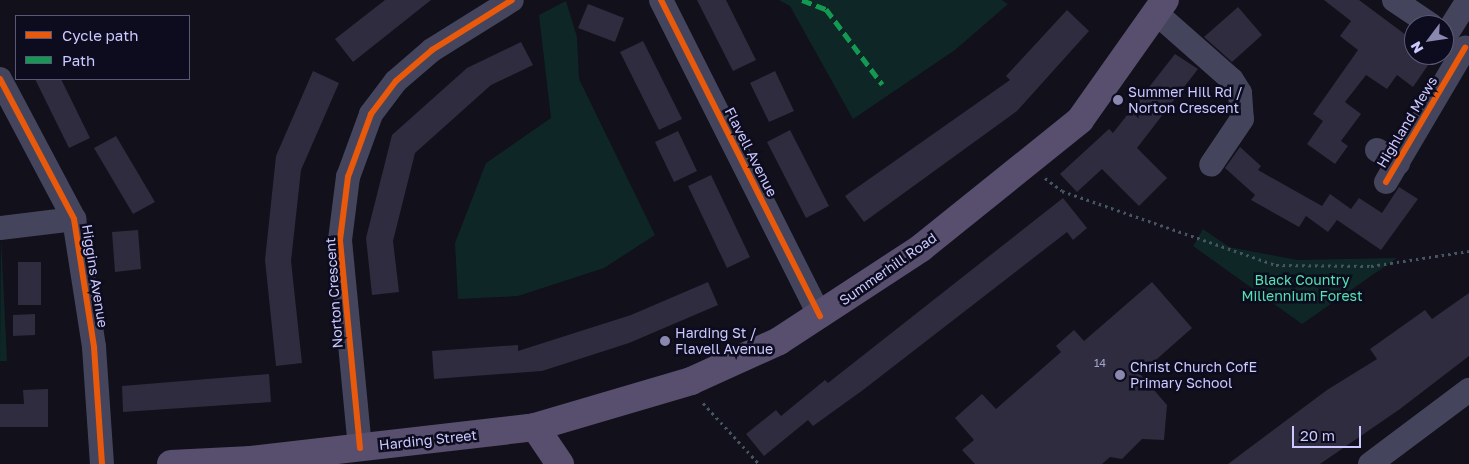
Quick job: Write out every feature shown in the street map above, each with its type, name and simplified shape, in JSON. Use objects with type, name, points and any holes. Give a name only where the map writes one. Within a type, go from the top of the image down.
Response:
[{"type":"main road","name":"Summerhill Road","points":[[535,427],[691,380],[779,341],[820,316],[921,248],[1029,164],[1080,120],[1161,6]]},
{"type":"main road","name":"Harding Street","points":[[171,464],[360,448],[535,427]]},
{"type":"main road","points":[[535,427],[560,464]]},
{"type":"street","name":"Norton Crescent","points":[[360,448],[340,240],[348,177],[370,114],[396,81],[432,50],[512,0]]},
{"type":"street","name":"Flavell Avenue","points":[[661,0],[820,316]]},
{"type":"street","points":[[1394,0],[1416,15]]},
{"type":"street","points":[[1454,16],[1468,0]]},
{"type":"street","points":[[1161,6],[1219,68],[1240,94],[1242,119],[1211,165]]},
{"type":"street","points":[[1454,41],[1467,50]]},
{"type":"street","name":"Highland Mews","points":[[1377,150],[1392,172],[1467,50]]},
{"type":"street","name":"Higgins Avenue","points":[[0,79],[74,219],[94,347],[102,464]]},
{"type":"street","points":[[0,228],[74,219]]},
{"type":"street","points":[[1370,464],[1469,390]]},
{"type":"path","points":[[1029,164],[1062,191],[1276,264],[1371,266],[1469,251]]},
{"type":"path","points":[[691,380],[709,413],[759,464]]},
{"type":"green space","points":[[779,0],[1002,0],[1008,4],[955,50],[853,119],[790,6]]},
{"type":"green space","points":[[566,1],[577,37],[579,79],[655,235],[604,268],[518,296],[458,299],[455,243],[486,163],[551,118],[539,15]]},
{"type":"green space","name":"Black Country Millennium Forest","points":[[1203,229],[1229,247],[1297,260],[1397,258],[1302,324],[1193,246]]},
{"type":"green space","points":[[1,237],[7,361],[0,361]]},
{"type":"building","points":[[385,0],[431,0],[353,62],[335,39]]},
{"type":"building","points":[[697,0],[726,0],[756,60],[733,71]]},
{"type":"building","points":[[1324,0],[1359,0],[1404,34],[1404,65],[1428,65],[1413,87],[1397,75],[1387,89],[1366,75],[1345,102],[1361,114],[1341,141],[1348,146],[1335,164],[1307,144],[1323,121],[1313,114],[1358,50],[1340,36],[1351,21]]},
{"type":"building","points":[[588,4],[624,18],[615,42],[578,28]]},
{"type":"building","points":[[1238,7],[1262,35],[1232,62],[1204,37]]},
{"type":"building","points":[[1067,10],[1089,31],[1017,111],[864,222],[845,196],[1010,80],[1006,76]]},
{"type":"building","points":[[643,41],[682,119],[659,130],[620,52]]},
{"type":"building","points":[[521,42],[533,65],[491,85],[415,153],[393,241],[399,292],[372,295],[366,238],[392,135],[467,68]]},
{"type":"building","points":[[1175,54],[1198,69],[1137,148],[1167,178],[1139,206],[1102,169],[1077,192],[1060,174],[1109,129],[1113,133]]},
{"type":"building","points":[[313,71],[339,83],[301,170],[291,261],[302,363],[276,366],[265,260],[276,156]]},
{"type":"building","points":[[775,71],[794,111],[769,122],[750,83]]},
{"type":"building","points":[[35,80],[61,80],[90,138],[69,148]]},
{"type":"building","points":[[790,130],[829,206],[806,218],[767,142]]},
{"type":"building","points":[[678,131],[697,171],[674,182],[655,142]]},
{"type":"building","points":[[116,136],[155,202],[133,214],[94,148]]},
{"type":"building","points":[[1240,147],[1261,166],[1258,170],[1322,206],[1330,194],[1351,209],[1359,198],[1382,213],[1399,187],[1418,199],[1381,250],[1337,220],[1328,232],[1306,216],[1299,227],[1251,200],[1255,195],[1225,168]]},
{"type":"building","points":[[711,175],[750,257],[727,268],[688,186]]},
{"type":"building","points":[[1063,198],[1087,228],[1073,240],[1067,232],[863,390],[813,426],[808,420],[764,456],[746,434],[776,410],[781,416],[825,380],[828,383]]},
{"type":"building","points":[[138,230],[141,269],[115,272],[112,232]]},
{"type":"building","points":[[18,262],[41,262],[41,305],[18,305]]},
{"type":"building","points":[[708,282],[718,305],[629,343],[542,371],[434,379],[432,351],[518,345],[518,351],[631,315]]},
{"type":"building","points":[[1152,282],[1192,328],[1140,374],[1167,405],[1164,440],[1142,439],[1122,459],[1110,457],[1102,464],[975,464],[962,450],[974,440],[955,418],[982,394],[996,409],[1061,352],[1056,346],[1074,330],[1084,341]]},
{"type":"building","points":[[1469,293],[1469,356],[1400,409],[1320,464],[1228,464],[1327,390],[1377,359],[1370,349],[1425,310],[1432,319]]},
{"type":"building","points":[[35,314],[35,335],[13,336],[13,315]]},
{"type":"building","points":[[269,374],[271,402],[123,412],[122,386]]},
{"type":"building","points":[[48,389],[48,427],[0,427],[0,404],[24,404],[23,390]]},
{"type":"marked path","points":[[802,0],[826,9],[882,84]]},
{"type":"cycle path","points":[[360,448],[340,240],[348,177],[371,114],[396,81],[432,50],[512,0]]},
{"type":"cycle path","points":[[661,0],[820,316]]},
{"type":"cycle path","points":[[1386,182],[1465,48]]},
{"type":"cycle path","points":[[0,79],[74,219],[94,347],[102,464]]},
{"type":"place","name":"Summer Hill Rd / Norton Crescent","points":[[1118,100]]},
{"type":"place","name":"Harding St / Flavell Avenue","points":[[665,341]]},
{"type":"place","name":"Christ Church CofE Primary School","points":[[1120,375]]}]
